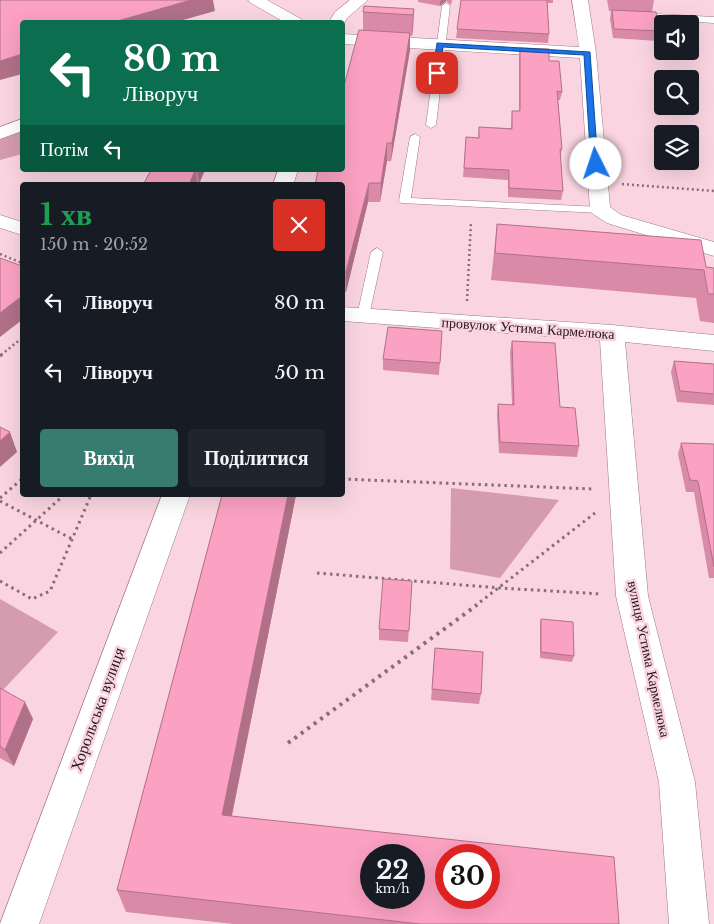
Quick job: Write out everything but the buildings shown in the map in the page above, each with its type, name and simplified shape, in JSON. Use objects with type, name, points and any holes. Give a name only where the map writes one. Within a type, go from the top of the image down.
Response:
[{"type":"street","points":[[256,0],[291,20]]},
{"type":"street","points":[[338,20],[341,15],[360,0]]},
{"type":"street","points":[[580,0],[588,53],[600,210],[614,219],[714,249]]},
{"type":"street","points":[[345,39],[588,53]]},
{"type":"street","points":[[0,133],[20,126]]},
{"type":"street","points":[[0,221],[20,228]]},
{"type":"street","name":"провулок Устима Кармелюка","points":[[353,315],[612,333],[714,343]]},
{"type":"street","name":"вулиця Устима Кармелюка","points":[[612,333],[632,596],[677,782],[689,924]]},
{"type":"street","name":"Хорольська вулиця","points":[[19,924],[175,497]]},
{"type":"lane","points":[[431,125],[446,6]]},
{"type":"lane","points":[[632,16],[654,19]]},
{"type":"lane","points":[[699,20],[714,20]]},
{"type":"lane","points":[[414,137],[405,201],[600,210]]},
{"type":"lane","points":[[353,315],[376,252]]},
{"type":"path","points":[[597,182],[714,190]]},
{"type":"path","points":[[466,324],[472,204]]},
{"type":"path","points":[[0,254],[20,262]]},
{"type":"path","points":[[0,356],[20,340]]},
{"type":"path","points":[[345,478],[624,491]]},
{"type":"path","points":[[20,480],[0,500],[72,539]]},
{"type":"path","points":[[288,743],[500,588],[624,491]]},
{"type":"path","points":[[0,553],[62,497]]},
{"type":"path","points":[[0,581],[32,599],[50,591],[90,497]]},
{"type":"path","points":[[317,573],[500,588],[632,596]]},
{"type":"shaded area","points":[[20,131],[20,155],[0,160],[0,138]]},
{"type":"shaded area","points":[[451,488],[559,500],[500,578],[450,569]]},
{"type":"shaded area","points":[[0,599],[58,632],[0,693]]},
{"type":"route","points":[[437,73],[440,45],[588,53],[596,164]]}]
